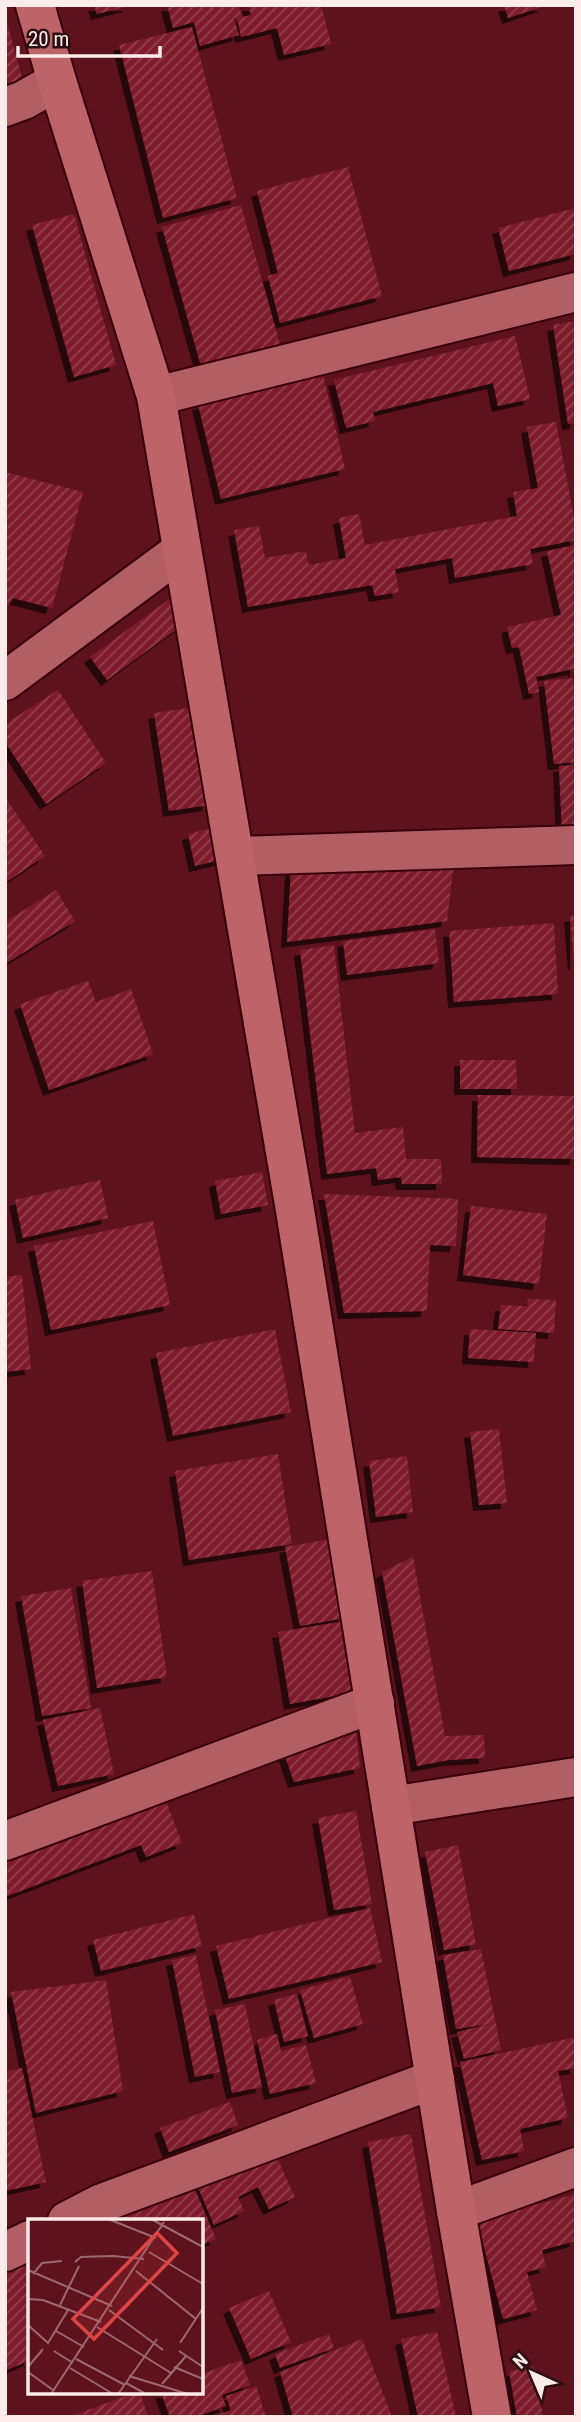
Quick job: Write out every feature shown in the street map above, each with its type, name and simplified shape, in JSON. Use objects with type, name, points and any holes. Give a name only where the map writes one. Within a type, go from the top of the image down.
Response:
[{"type":"street","points":[[35,5],[156,396],[295,1210],[456,2211],[492,2417]]},
{"type":"street","points":[[5,107],[24,100],[57,81]]},
{"type":"street","points":[[156,396],[576,292]]},
{"type":"street","points":[[5,681],[182,550]]},
{"type":"street","points":[[235,856],[576,845]]},
{"type":"street","points":[[5,1841],[375,1703]]},
{"type":"street","points":[[391,1806],[576,1777]]},
{"type":"street","points":[[72,2219],[102,2203],[435,2079]]},
{"type":"street","points":[[456,2211],[576,2167]]},
{"type":"street","points":[[5,2252],[28,2241]]},
{"type":"building","points":[[94,5],[128,5],[129,6],[97,14]]},
{"type":"building","points":[[167,5],[239,5],[242,17],[251,15],[248,5],[321,5],[331,44],[284,55],[277,28],[241,37],[237,18],[234,18],[239,35],[200,46],[194,22],[173,28]]},
{"type":"building","points":[[504,5],[544,5],[544,6],[508,18]]},
{"type":"building","points":[[5,15],[22,78],[5,87]]},
{"type":"building","points":[[192,27],[237,198],[163,218],[119,45]]},
{"type":"building","points":[[348,167],[382,296],[280,323],[268,276],[278,273],[257,191]]},
{"type":"building","points":[[241,205],[281,348],[202,370],[162,227]]},
{"type":"building","points":[[576,208],[576,254],[509,271],[498,228]]},
{"type":"building","points":[[74,214],[116,365],[74,377],[32,225]]},
{"type":"building","points":[[576,321],[576,423],[568,424],[553,325]]},
{"type":"building","points":[[515,336],[530,399],[498,406],[493,383],[373,412],[375,421],[346,428],[334,380]]},
{"type":"building","points":[[323,374],[345,469],[221,499],[198,404]]},
{"type":"building","points":[[556,422],[576,540],[530,549],[533,564],[455,578],[452,558],[395,569],[399,592],[375,596],[372,585],[248,607],[234,530],[259,526],[265,558],[306,551],[309,565],[346,558],[339,518],[359,514],[365,545],[517,516],[513,492],[538,488],[527,427]]},
{"type":"building","points":[[5,472],[83,492],[52,608],[13,598],[5,611]]},
{"type":"building","points":[[576,545],[576,675],[573,669],[536,677],[539,692],[529,694],[519,647],[512,648],[507,627],[561,615],[547,551]]},
{"type":"building","points":[[171,598],[188,621],[107,680],[90,657]]},
{"type":"building","points":[[573,678],[576,691],[576,762],[554,764],[544,681]]},
{"type":"building","points":[[58,690],[106,763],[46,804],[5,742],[5,724]]},
{"type":"building","points":[[194,707],[209,805],[169,811],[154,713]]},
{"type":"building","points":[[576,765],[576,833],[562,833],[559,766]]},
{"type":"building","points":[[5,797],[45,856],[5,883]]},
{"type":"building","points":[[220,826],[228,858],[195,866],[188,834]]},
{"type":"building","points":[[454,861],[447,921],[287,942],[291,868]]},
{"type":"building","points":[[56,890],[75,921],[5,964],[5,922]]},
{"type":"building","points":[[576,915],[576,964],[574,964],[570,916]]},
{"type":"building","points":[[554,923],[558,994],[454,1002],[449,931]]},
{"type":"building","points":[[435,929],[439,963],[347,975],[343,941]]},
{"type":"building","points":[[334,945],[355,1133],[403,1127],[406,1159],[441,1159],[442,1184],[402,1184],[401,1177],[378,1180],[376,1168],[327,1174],[300,950]]},
{"type":"building","points":[[88,981],[96,1002],[131,989],[153,1054],[49,1090],[20,1004]]},
{"type":"building","points":[[460,1060],[516,1060],[517,1089],[460,1089]]},
{"type":"building","points":[[478,1095],[576,1096],[576,1159],[477,1157]]},
{"type":"building","points":[[262,1172],[268,1205],[221,1214],[215,1181]]},
{"type":"building","points":[[100,1180],[108,1218],[23,1238],[15,1200]]},
{"type":"building","points":[[324,1194],[458,1199],[456,1246],[430,1245],[427,1311],[344,1313]]},
{"type":"building","points":[[471,1206],[547,1214],[539,1284],[463,1275]]},
{"type":"building","points":[[153,1221],[170,1305],[51,1330],[34,1246]]},
{"type":"building","points":[[22,1275],[31,1369],[5,1372],[5,1277]]},
{"type":"building","points":[[528,1299],[556,1300],[554,1333],[498,1329],[501,1305],[527,1306]]},
{"type":"building","points":[[275,1329],[291,1412],[173,1436],[156,1353]]},
{"type":"building","points":[[470,1329],[536,1333],[534,1362],[468,1358]]},
{"type":"building","points":[[499,1429],[507,1503],[479,1505],[470,1432]]},
{"type":"building","points":[[278,1454],[292,1544],[189,1560],[175,1471]]},
{"type":"building","points":[[407,1456],[413,1512],[376,1517],[369,1461]]},
{"type":"building","points":[[331,1539],[345,1618],[300,1626],[285,1547]]},
{"type":"building","points":[[413,1557],[445,1736],[484,1735],[485,1758],[449,1760],[417,1766],[382,1572]]},
{"type":"building","points":[[152,1571],[167,1677],[97,1688],[82,1581]]},
{"type":"building","points":[[71,1588],[91,1708],[42,1716],[21,1596]]},
{"type":"building","points":[[345,1621],[357,1692],[290,1704],[278,1632]]},
{"type":"building","points":[[100,1708],[114,1774],[58,1786],[43,1720]]},
{"type":"building","points":[[355,1721],[360,1768],[294,1782],[282,1747]]},
{"type":"building","points":[[161,1788],[182,1843],[146,1857],[141,1845],[5,1897],[5,1849]]},
{"type":"building","points":[[356,1811],[372,1904],[334,1910],[318,1818]]},
{"type":"building","points":[[458,1845],[476,1944],[444,1950],[425,1852]]},
{"type":"building","points":[[370,1908],[382,1962],[229,1999],[216,1946]]},
{"type":"building","points":[[194,1914],[202,1946],[101,1971],[93,1940]]},
{"type":"building","points":[[481,1949],[501,2050],[464,2059],[457,2032],[490,2024],[456,2029],[443,1955]]},
{"type":"building","points":[[196,1955],[220,2072],[195,2077],[172,1960]]},
{"type":"building","points":[[350,1976],[363,2024],[314,2038],[300,1990]]},
{"type":"building","points":[[106,1980],[123,2091],[36,2113],[11,1992]]},
{"type":"building","points":[[297,1994],[308,2036],[284,2042],[274,2000]]},
{"type":"building","points":[[245,2004],[262,2087],[232,2093],[215,2010]]},
{"type":"building","points":[[277,2034],[281,2051],[306,2045],[316,2083],[270,2094],[257,2040]]},
{"type":"building","points":[[576,2037],[576,2068],[558,2071],[568,2118],[520,2129],[524,2151],[482,2160],[460,2062]]},
{"type":"building","points":[[22,2068],[46,2182],[5,2191],[5,2072]]},
{"type":"building","points":[[230,2102],[238,2125],[169,2152],[160,2128]]},
{"type":"building","points":[[411,2134],[441,2307],[397,2314],[368,2142]]},
{"type":"building","points":[[274,2151],[295,2197],[269,2209],[258,2187],[238,2197],[244,2211],[214,2225],[197,2185]]},
{"type":"building","points":[[193,2185],[216,2239],[203,2244],[203,2219],[109,2219]]},
{"type":"building","points":[[576,2194],[576,2241],[542,2250],[546,2267],[527,2272],[537,2310],[503,2319],[477,2220]]},
{"type":"building","points":[[28,2252],[28,2361],[5,2371],[5,2262]]},
{"type":"building","points":[[269,2291],[291,2342],[251,2359],[229,2308]]},
{"type":"building","points":[[437,2332],[456,2417],[418,2417],[401,2339]]},
{"type":"building","points":[[329,2334],[334,2348],[280,2368],[275,2354]]},
{"type":"building","points":[[362,2339],[392,2417],[293,2417],[280,2372]]},
{"type":"building","points":[[241,2360],[250,2385],[222,2395],[226,2406],[196,2417],[170,2417],[162,2394],[203,2394],[203,2373]]},
{"type":"building","points":[[534,2367],[543,2417],[517,2417],[509,2371]]},
{"type":"building","points":[[256,2386],[266,2417],[212,2417],[231,2410],[226,2396]]},
{"type":"building","points":[[131,2394],[141,2394],[148,2417],[68,2417]]}]
